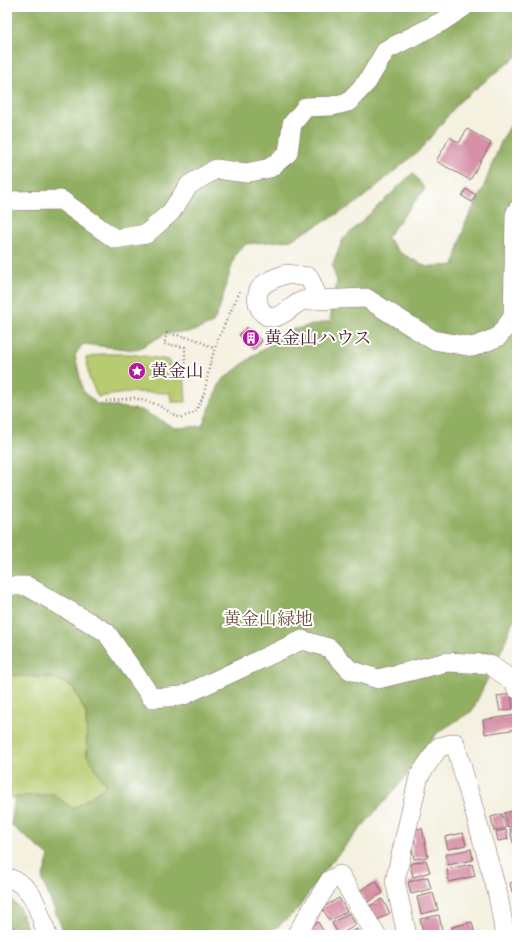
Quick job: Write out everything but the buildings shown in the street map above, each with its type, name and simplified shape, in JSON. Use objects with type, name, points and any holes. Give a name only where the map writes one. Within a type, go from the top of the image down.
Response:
[{"type":"street","points":[[7,201],[60,200],[115,239],[146,234],[171,212],[189,185],[216,169],[246,173],[270,168],[288,153],[292,124],[306,107],[332,106],[348,102],[367,82],[386,50],[441,22],[464,7]]},
{"type":"street","points":[[315,300],[315,291],[309,277],[286,274],[273,279],[260,289],[257,298],[258,307],[264,314],[274,317],[287,312],[302,301],[366,298],[433,340],[473,346],[498,337],[513,317],[515,215],[517,210]]},
{"type":"street","points":[[7,586],[27,586],[106,632],[152,698],[182,696],[302,640],[328,648],[350,670],[378,679],[447,662],[488,664],[514,682],[517,689]]},
{"type":"street","points":[[406,935],[395,881],[419,776],[439,747],[455,743],[498,895],[505,935]]},
{"type":"street","points":[[296,935],[330,880],[340,874],[376,935]]},
{"type":"street","points":[[7,878],[25,887],[34,897],[47,935]]},
{"type":"path","points":[[106,401],[134,398],[156,404],[180,418],[196,412],[204,394],[215,348],[244,284],[260,289]]},
{"type":"path","points":[[171,368],[185,365],[185,347],[164,344],[167,332],[195,338],[215,348]]},
{"type":"green space","name":"黄金山緑地","points":[[7,7],[517,7],[517,56],[459,102],[421,149],[355,204],[291,240],[246,244],[235,255],[219,310],[213,323],[191,332],[167,333],[136,350],[83,344],[75,355],[83,391],[97,404],[141,410],[175,428],[202,426],[221,381],[253,356],[291,330],[330,321],[337,281],[332,266],[343,239],[413,173],[425,189],[387,237],[399,252],[427,267],[454,265],[465,224],[482,191],[501,142],[517,114],[517,611],[502,649],[472,711],[437,733],[409,773],[328,866],[297,910],[268,935],[65,935],[42,880],[49,856],[11,825],[15,797],[53,794],[73,809],[106,786],[87,755],[86,713],[73,687],[54,678],[7,675]]},
{"type":"green space","points":[[102,354],[130,354],[169,360],[172,375],[184,372],[186,402],[171,402],[170,393],[132,392],[98,397],[89,378],[86,358]]},
{"type":"green space","points":[[7,675],[54,678],[73,687],[86,713],[87,755],[106,786],[73,809],[53,794],[7,798]]},
{"type":"green space","points":[[7,896],[20,908],[29,935],[7,935]]},
{"type":"place","name":"黄金山ハウス","points":[[251,338]]},
{"type":"place","name":"黄金山","points":[[137,371]]}]
